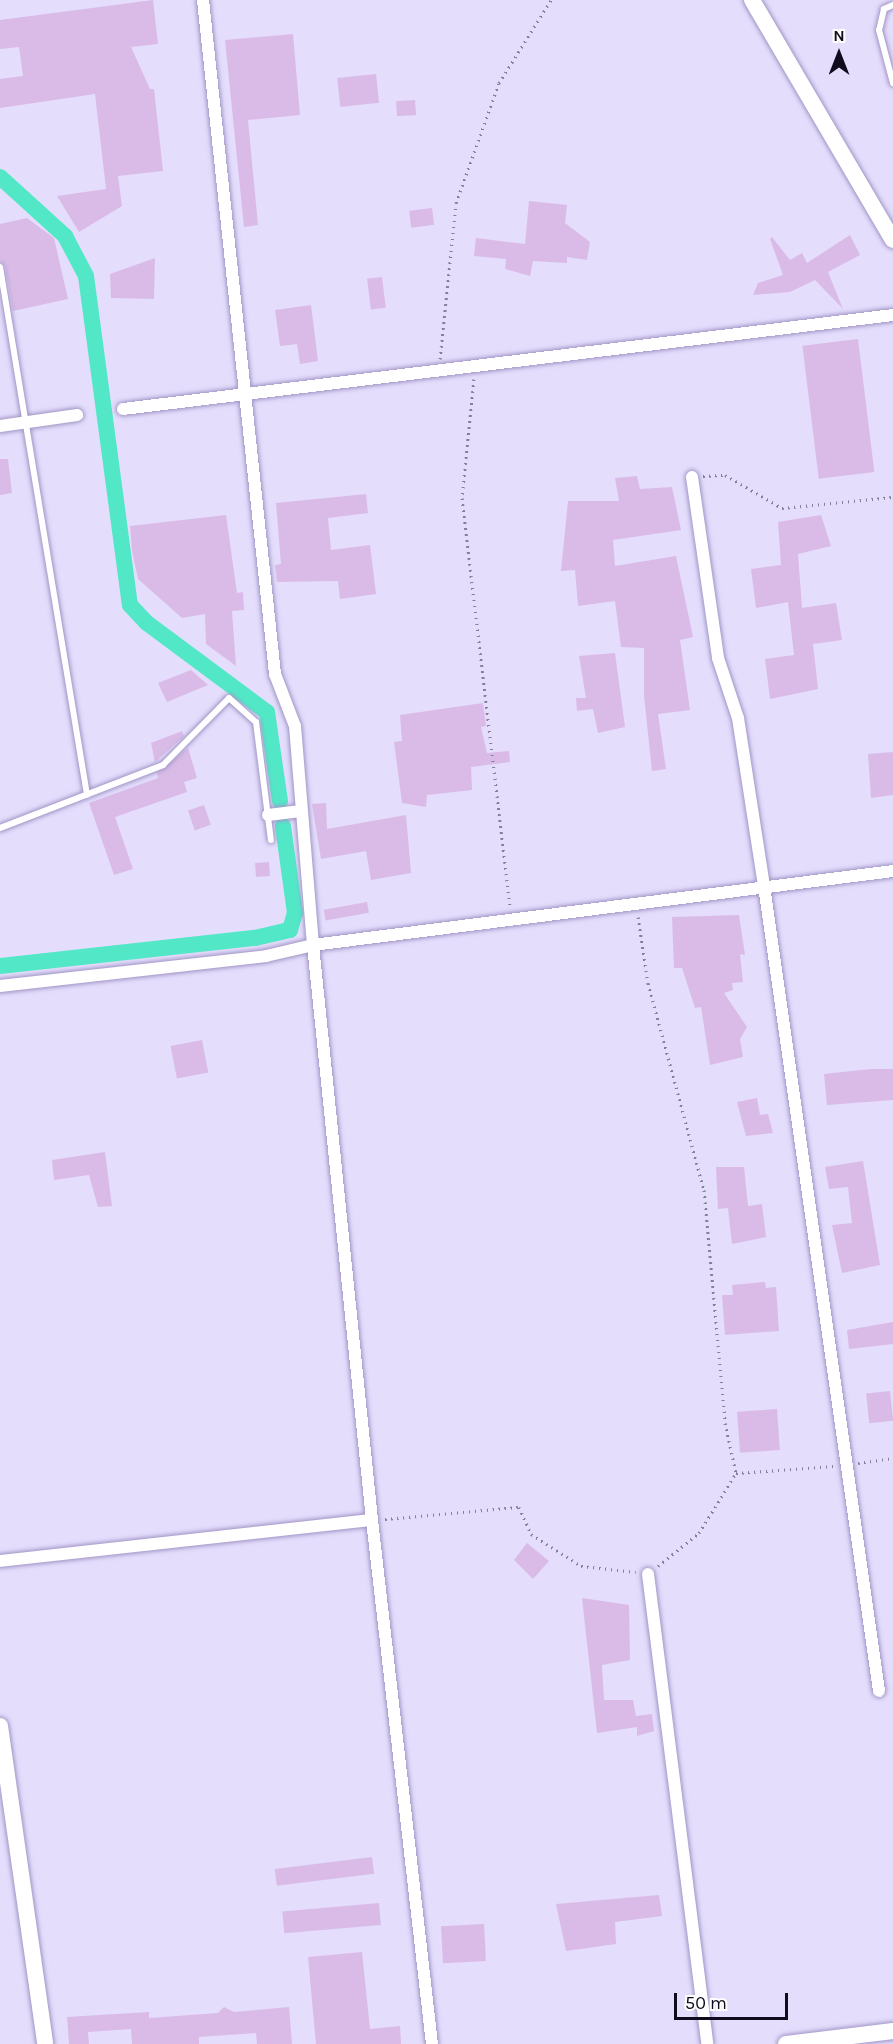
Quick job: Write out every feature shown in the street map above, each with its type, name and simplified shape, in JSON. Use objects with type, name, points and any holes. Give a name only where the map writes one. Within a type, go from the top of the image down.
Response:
[{"type":"main road","points":[[752,0],[893,240]]},
{"type":"main road","points":[[0,1726],[45,2044]]},
{"type":"main road","points":[[786,2044],[893,2031]]},
{"type":"street","points":[[203,0],[275,674],[295,726],[313,945],[372,1520],[432,2044]]},
{"type":"street","points":[[123,409],[893,315]]},
{"type":"street","points":[[0,426],[77,415]]},
{"type":"street","points":[[692,477],[718,658],[738,718],[764,886],[849,1464],[879,1690]]},
{"type":"street","points":[[268,815],[301,811]]},
{"type":"street","points":[[0,986],[266,956],[313,945],[893,871]]},
{"type":"street","points":[[0,1561],[372,1520]]},
{"type":"street","points":[[648,1574],[707,2044]]},
{"type":"lane","points":[[893,6],[884,9],[879,30],[893,83]]},
{"type":"lane","points":[[0,267],[87,795]]},
{"type":"lane","points":[[0,828],[163,765],[230,698],[256,722],[271,840]]},
{"type":"path","points":[[439,370],[456,203],[498,83],[552,0]]},
{"type":"path","points":[[475,366],[462,498],[512,919]]},
{"type":"path","points":[[692,477],[725,475],[783,508],[893,497]]},
{"type":"path","points":[[372,1520],[519,1507],[531,1534],[581,1566],[648,1574],[699,1533],[736,1473],[725,1423],[704,1190],[648,983],[636,903]]},
{"type":"path","points":[[736,1473],[893,1458]]},
{"type":"building","points":[[153,0],[158,44],[131,47],[150,89],[154,89],[163,171],[118,176],[122,206],[79,232],[57,196],[106,189],[95,94],[0,108],[0,79],[23,76],[19,47],[0,49],[0,20]]},
{"type":"building","points":[[293,34],[300,115],[248,120],[258,225],[244,227],[225,40]]},
{"type":"building","points":[[376,74],[379,103],[340,107],[337,78]]},
{"type":"building","points":[[415,100],[416,115],[397,116],[396,101]]},
{"type":"building","points":[[529,201],[567,205],[565,223],[590,242],[587,260],[567,257],[567,263],[533,261],[530,276],[505,269],[506,259],[474,256],[476,238],[525,244]]},
{"type":"building","points":[[432,208],[434,225],[411,228],[409,211]]},
{"type":"building","points":[[27,218],[54,238],[68,299],[13,311],[5,266],[0,262],[0,224]]},
{"type":"building","points":[[850,235],[860,255],[828,272],[843,309],[815,280],[790,292],[753,295],[758,283],[783,275],[770,239],[772,237],[790,260],[802,253],[807,263]]},
{"type":"building","points":[[155,258],[154,299],[111,298],[110,274]]},
{"type":"building","points":[[382,277],[386,308],[371,310],[367,279]]},
{"type":"building","points":[[311,305],[318,361],[300,364],[297,344],[280,346],[275,310]]},
{"type":"building","points":[[858,339],[874,472],[819,479],[802,346]]},
{"type":"building","points":[[0,459],[8,459],[12,493],[0,495]]},
{"type":"building","points":[[637,476],[640,489],[672,487],[681,530],[613,540],[615,566],[676,556],[693,637],[680,640],[690,710],[658,714],[666,769],[652,771],[644,696],[644,648],[621,647],[615,601],[578,606],[575,570],[561,571],[568,501],[619,501],[615,478]]},
{"type":"building","points":[[366,494],[368,513],[328,518],[331,550],[370,545],[376,594],[340,599],[338,581],[277,582],[275,565],[281,564],[276,503]]},
{"type":"building","points":[[226,515],[237,593],[243,592],[244,610],[232,611],[236,666],[206,644],[205,614],[182,618],[138,579],[130,526]]},
{"type":"building","points":[[821,515],[831,546],[798,554],[802,608],[836,603],[842,640],[813,644],[818,689],[770,699],[765,659],[794,655],[788,602],[756,608],[751,569],[781,565],[778,522]]},
{"type":"building","points":[[615,653],[625,727],[598,733],[593,709],[577,711],[576,698],[586,698],[579,656]]},
{"type":"building","points":[[191,670],[208,685],[167,702],[158,683]]},
{"type":"building","points":[[483,703],[486,726],[481,727],[487,753],[509,751],[510,762],[471,767],[472,790],[427,795],[426,807],[402,803],[394,742],[402,741],[400,715]]},
{"type":"building","points":[[182,731],[184,736],[155,762],[151,743]]},
{"type":"building","points":[[188,748],[197,778],[184,782],[187,792],[115,817],[133,869],[114,875],[89,803],[158,778],[157,773]]},
{"type":"building","points":[[893,752],[893,795],[871,798],[868,754]]},
{"type":"building","points":[[326,803],[327,829],[406,815],[411,873],[371,880],[366,851],[321,859],[312,804]]},
{"type":"building","points":[[204,805],[211,825],[195,830],[188,811]]},
{"type":"building","points":[[269,862],[270,876],[256,877],[255,863]]},
{"type":"building","points":[[367,902],[369,913],[326,920],[324,910]]},
{"type":"building","points":[[739,915],[745,955],[740,954],[743,982],[732,983],[733,990],[724,993],[747,1027],[740,1039],[743,1057],[710,1065],[701,1007],[695,1008],[682,968],[674,968],[672,917]]},
{"type":"building","points":[[202,1040],[208,1072],[177,1078],[171,1046]]},
{"type":"building","points":[[893,1069],[893,1100],[827,1105],[824,1074]]},
{"type":"building","points":[[757,1098],[760,1115],[768,1114],[773,1133],[746,1136],[737,1102]]},
{"type":"building","points":[[105,1152],[112,1206],[98,1207],[89,1175],[54,1180],[52,1160]]},
{"type":"building","points":[[863,1161],[880,1265],[842,1273],[832,1225],[852,1223],[848,1187],[829,1189],[825,1167]]},
{"type":"building","points":[[716,1167],[744,1167],[748,1206],[762,1204],[766,1237],[732,1244],[728,1208],[718,1209]]},
{"type":"building","points":[[765,1282],[766,1288],[776,1287],[779,1331],[725,1335],[722,1295],[733,1295],[732,1285]]},
{"type":"building","points":[[893,1322],[893,1344],[849,1349],[847,1330]]},
{"type":"building","points":[[890,1391],[893,1421],[869,1423],[866,1394]]},
{"type":"building","points":[[777,1409],[780,1450],[740,1453],[737,1412]]},
{"type":"building","points":[[527,1543],[549,1561],[533,1579],[514,1560]]},
{"type":"building","points":[[582,1598],[629,1605],[630,1660],[602,1665],[604,1700],[633,1700],[636,1716],[652,1714],[654,1731],[637,1736],[637,1727],[597,1733]]},
{"type":"building","points":[[372,1857],[374,1874],[277,1886],[275,1869]]},
{"type":"building","points":[[659,1895],[662,1916],[615,1922],[616,1944],[566,1951],[556,1904]]},
{"type":"building","points":[[379,1903],[381,1925],[284,1933],[282,1911]]},
{"type":"building","points":[[484,1924],[486,1961],[443,1963],[441,1926]]},
{"type":"building","points":[[362,1952],[370,2029],[400,2026],[401,2044],[316,2044],[308,1957]]},
{"type":"building","points":[[224,2007],[234,2012],[289,2007],[292,2044],[257,2044],[256,2033],[199,2037],[199,2044],[132,2044],[131,2029],[88,2032],[89,2044],[69,2044],[67,2017],[149,2012],[149,2018],[218,2013]]},
{"type":"waterway","points":[[0,177],[65,236],[86,276],[130,605],[147,623],[267,712],[280,801]]},
{"type":"waterway","points":[[0,966],[255,938],[290,930],[295,913],[283,826]]}]
